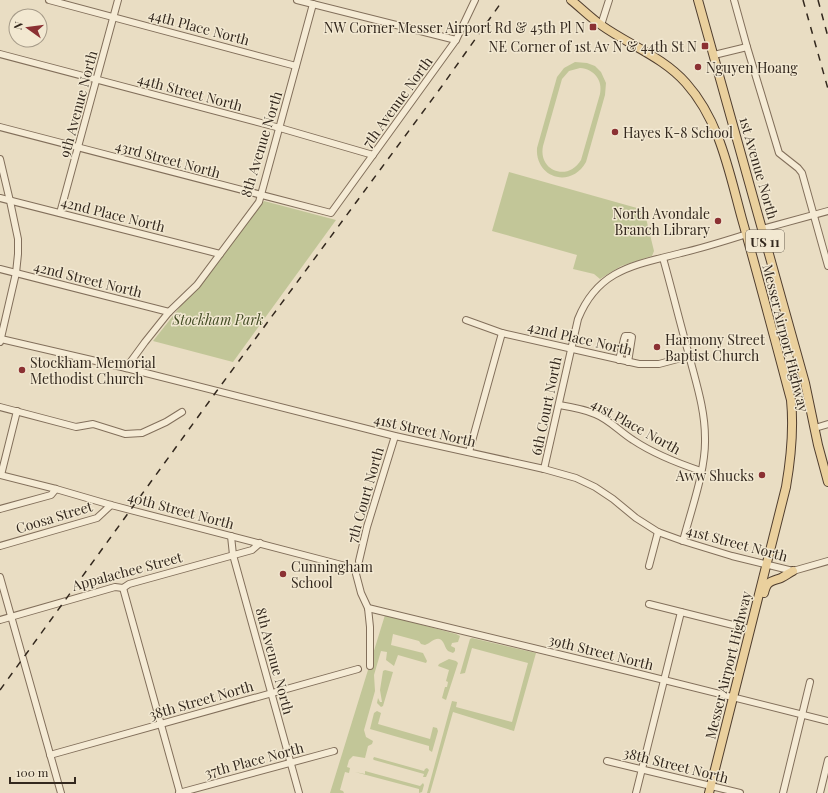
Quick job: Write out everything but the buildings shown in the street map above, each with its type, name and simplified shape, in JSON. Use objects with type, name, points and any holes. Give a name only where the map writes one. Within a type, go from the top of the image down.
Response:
[{"type":"main road","name":"Messer Airport Highway","points":[[571,0],[601,25],[676,73],[698,98],[711,119],[719,138],[747,234],[791,400],[793,421],[791,459],[786,487],[756,611],[749,629],[710,789]]},
{"type":"main road","name":"1st Avenue North","points":[[698,0],[805,383],[814,428],[828,482]]},
{"type":"main road","points":[[756,611],[761,605],[766,586],[771,581],[782,578],[793,571]]},
{"type":"street","name":"44th Place North","points":[[50,0],[296,66]]},
{"type":"street","name":"9th Avenue North","points":[[60,213],[118,0]]},
{"type":"street","points":[[297,0],[456,40]]},
{"type":"street","name":"7th Avenue North","points":[[331,213],[456,40],[474,0]]},
{"type":"street","points":[[601,25],[608,0]]},
{"type":"street","points":[[734,0],[778,153],[798,168],[802,174],[828,266]]},
{"type":"street","name":"8th Avenue North","points":[[126,368],[170,312],[197,285],[259,202],[313,4]]},
{"type":"street","points":[[714,55],[747,47]]},
{"type":"street","name":"44th Street North","points":[[0,54],[96,81],[280,128],[373,155]]},
{"type":"street","name":"43rd Street North","points":[[0,127],[331,213]]},
{"type":"street","points":[[0,159],[18,239],[16,273],[1,340]]},
{"type":"street","name":"42nd Place North","points":[[0,198],[220,254]]},
{"type":"street","points":[[762,230],[828,212]]},
{"type":"street","points":[[571,348],[578,319],[583,306],[592,293],[610,276],[635,265],[747,234]]},
{"type":"street","points":[[663,258],[699,389],[704,415],[706,439],[701,471],[683,542]]},
{"type":"street","name":"42nd Street North","points":[[0,269],[170,312]]},
{"type":"street","name":"42nd Place North","points":[[466,320],[502,333],[628,362],[659,364],[689,356]]},
{"type":"street","points":[[468,452],[502,333]]},
{"type":"street","points":[[619,360],[625,336],[630,336],[632,337],[633,341],[628,362]]},
{"type":"street","name":"41st Street North","points":[[1,340],[126,368],[395,436],[544,469],[576,478],[595,488],[658,532],[683,542],[767,565],[793,571],[828,561]]},
{"type":"street","name":"6th Court North","points":[[544,469],[571,348]]},
{"type":"street","name":"41st Place North","points":[[559,404],[585,410],[597,415],[644,447],[683,465],[701,471]]},
{"type":"street","points":[[0,407],[76,427],[93,424],[125,434],[142,433],[166,422],[182,412]]},
{"type":"street","points":[[1,475],[17,411]]},
{"type":"street","points":[[814,428],[828,424]]},
{"type":"street","name":"7th Court North","points":[[359,561],[395,436]]},
{"type":"street","name":"40th Street North","points":[[1,475],[356,568],[361,593],[368,608]]},
{"type":"street","points":[[0,509],[51,495],[56,489]]},
{"type":"street","name":"Coosa Street","points":[[0,546],[97,518],[112,505]]},
{"type":"street","points":[[648,566],[658,532]]},
{"type":"street","name":"8th Avenue North","points":[[231,536],[233,555],[300,793]]},
{"type":"street","name":"Appalachee Street","points":[[0,620],[115,587],[124,588],[130,584],[252,550],[260,543]]},
{"type":"street","points":[[0,576],[61,793]]},
{"type":"street","points":[[124,588],[180,793]]},
{"type":"street","points":[[649,604],[749,629]]},
{"type":"street","points":[[368,608],[370,627],[370,666]]},
{"type":"street","name":"39th Street North","points":[[368,608],[828,721]]},
{"type":"street","points":[[636,793],[681,612]]},
{"type":"street","name":"38th Street North","points":[[50,755],[358,669]]},
{"type":"street","points":[[783,793],[810,682]]},
{"type":"street","name":"37th Place North","points":[[180,793],[334,751]]},
{"type":"street","points":[[820,793],[828,760]]},
{"type":"street","name":"38th Street North","points":[[607,761],[642,769],[710,789],[740,793]]},
{"type":"green space","points":[[575,62],[587,63],[595,66],[601,72],[606,83],[605,95],[586,162],[580,170],[572,175],[563,177],[548,173],[542,167],[538,158],[537,148],[557,77],[564,68]],"holes":[[[580,68],[585,69],[596,76],[599,80],[601,89],[581,160],[569,171],[555,171],[545,162],[543,146],[562,79],[569,71]]]},
{"type":"green space","points":[[509,172],[644,210],[654,251],[652,256],[621,266],[600,279],[594,274],[573,269],[577,255],[492,231]]},
{"type":"green space","name":"Stockham Park","points":[[264,201],[336,220],[233,362],[153,341]]},
{"type":"green space","points":[[385,615],[460,636],[458,642],[452,643],[451,646],[455,648],[453,653],[446,649],[443,642],[439,639],[425,645],[421,644],[419,641],[393,634],[391,645],[423,653],[427,661],[426,663],[398,655],[394,666],[386,660],[387,652],[381,651],[374,675],[375,691],[364,730],[366,737],[373,741],[372,744],[368,746],[365,758],[353,756],[349,760],[347,767],[350,768],[349,773],[345,772],[340,790],[344,793],[330,793]]},
{"type":"green space","points":[[472,638],[536,653],[514,731],[453,712],[430,793],[427,793],[452,701],[457,702],[456,707],[512,722],[528,663],[472,648],[465,673],[460,674],[470,639]]},
{"type":"green space","points":[[449,659],[458,663],[446,700],[442,698],[445,687],[447,687],[448,682],[446,681],[449,670],[438,666]]},
{"type":"green space","points":[[383,671],[393,672],[383,706],[381,707],[377,703],[378,698],[380,702],[382,702],[380,690]]},
{"type":"green space","points":[[377,711],[381,713],[378,724],[430,739],[433,727],[437,728],[438,731],[432,752],[429,750],[429,746],[370,729],[374,713]]},
{"type":"green space","points":[[374,757],[424,771],[427,768],[429,770],[426,777],[423,777],[424,774],[374,760]]},
{"type":"green space","points":[[365,771],[420,786],[423,783],[424,785],[422,792],[419,793],[419,789],[355,772],[365,774]]},
{"type":"railway","points":[[0,690],[216,392],[442,86],[503,0]]},
{"type":"railway","points":[[803,0],[828,89]]},
{"type":"railway","points":[[818,0],[828,37]]},
{"type":"place","name":"NW Corner Messer Airport Rd & 45th Pl N","points":[[593,27]]},
{"type":"place","name":"NE Corner of 1st Av N & 44th St N","points":[[705,46]]},
{"type":"place","name":"Nguyen Hoang","points":[[698,67]]},
{"type":"place","name":"Hayes K-8 School","points":[[615,132]]},
{"type":"place","name":"North Avondale Branch Library","points":[[718,221]]},
{"type":"place","name":"Harmony Street Baptist Church","points":[[657,347]]},
{"type":"place","name":"Stockham Memorial Methodist Church","points":[[22,370]]},
{"type":"place","name":"Aww Shucks","points":[[762,475]]},
{"type":"place","name":"Cunningham School","points":[[283,574]]}]
